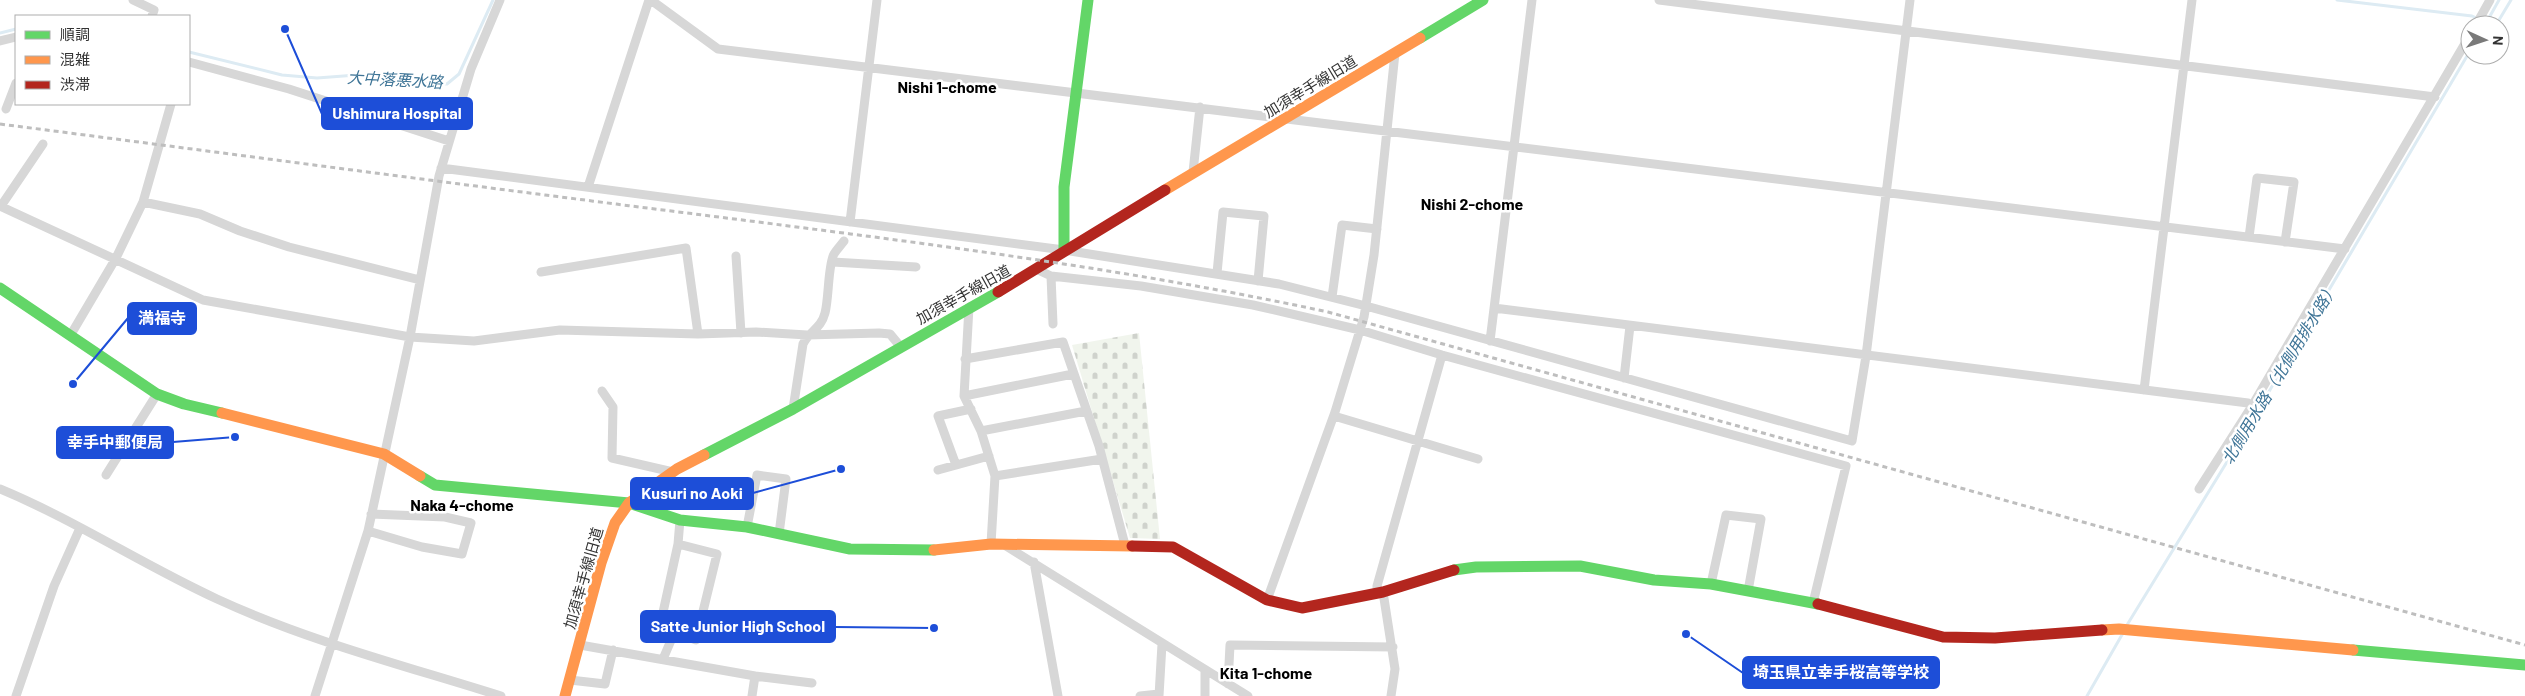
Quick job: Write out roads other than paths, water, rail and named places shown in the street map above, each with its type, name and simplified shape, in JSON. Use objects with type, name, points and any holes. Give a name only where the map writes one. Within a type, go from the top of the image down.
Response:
[{"type":"street","points":[[133,0],[154,10],[152,15]]},
{"type":"street","points":[[315,696],[368,531],[410,337],[441,168],[471,68],[500,0]]},
{"type":"street","points":[[588,187],[650,0],[718,49],[2345,249]]},
{"type":"street","points":[[850,222],[877,0]]},
{"type":"street","points":[[1064,250],[1064,187],[1088,0]]},
{"type":"street","name":"加須幸手線旧道","points":[[565,696],[601,563],[615,523],[629,503],[674,472],[793,409],[900,346],[1036,270],[1064,250],[1193,172],[1483,0]]},
{"type":"street","points":[[1490,341],[1532,0]]},
{"type":"street","points":[[1659,0],[2435,97]]},
{"type":"street","points":[[441,168],[1064,250],[1258,280],[1366,306],[1852,441],[1866,356],[1910,0]]},
{"type":"street","points":[[2144,390],[2192,0]]},
{"type":"street","points":[[2482,15],[2490,0]]},
{"type":"street","points":[[0,41],[15,37]]},
{"type":"street","points":[[1267,600],[1334,416],[1366,306],[1377,229],[1395,53]]},
{"type":"street","points":[[2199,489],[2252,406],[2460,53]]},
{"type":"street","points":[[190,62],[289,89],[449,141]]},
{"type":"street","points":[[6,109],[15,86]]},
{"type":"street","points":[[70,336],[116,258],[143,202],[171,105]]},
{"type":"street","points":[[1193,172],[1200,107]]},
{"type":"street","points":[[43,144],[1,206],[203,300],[410,337],[474,341],[560,330],[698,334],[890,334],[900,346]]},
{"type":"street","points":[[2249,237],[2257,178],[2294,182],[2285,242]]},
{"type":"street","points":[[143,202],[200,214],[240,231],[290,247],[420,280]]},
{"type":"street","points":[[1217,274],[1223,212],[1264,216],[1258,280]]},
{"type":"street","points":[[1332,298],[1342,225],[1377,229]]},
{"type":"street","points":[[793,409],[803,344],[807,335],[817,330],[825,312],[833,255],[844,241]]},
{"type":"street","points":[[541,272],[686,248],[698,334]]},
{"type":"street","points":[[736,256],[740,333]]},
{"type":"street","points":[[833,262],[916,266]]},
{"type":"street","points":[[1036,270],[1051,276],[1141,286],[1253,305],[1360,330],[1442,356],[1846,466],[1813,603]]},
{"type":"street","points":[[1051,276],[1053,324]]},
{"type":"street","points":[[0,288],[157,394],[184,404],[384,454],[435,485],[629,503],[680,520],[747,527],[850,550],[922,551],[991,544],[1006,546],[1125,545],[1173,547],[1267,600],[1302,608],[1380,593],[1459,569],[1476,567],[1580,566],[1654,580],[1711,584],[1813,603],[1943,637],[1995,638],[2124,629],[2525,665]]},
{"type":"street","points":[[969,308],[964,396],[981,431],[995,476],[991,544]]},
{"type":"street","points":[[1494,308],[2248,403],[2252,406]]},
{"type":"street","points":[[1624,378],[1630,326]]},
{"type":"street","points":[[965,359],[1063,342],[1102,459],[1125,545]]},
{"type":"street","points":[[1392,696],[1395,669],[1392,647],[1377,586],[1416,442],[1442,356]]},
{"type":"street","points":[[964,396],[1073,374]]},
{"type":"street","points":[[602,391],[613,407],[612,458],[674,472]]},
{"type":"street","points":[[106,475],[157,394]]},
{"type":"street","points":[[956,465],[938,416],[971,409]]},
{"type":"street","points":[[981,431],[1086,411]]},
{"type":"street","points":[[1334,416],[1478,459]]},
{"type":"street","points":[[938,470],[989,456]]},
{"type":"street","points":[[995,476],[1102,459]]},
{"type":"street","points":[[747,527],[757,475],[786,479],[779,534]]},
{"type":"street","points":[[0,489],[35,504],[216,598],[272,623],[331,644],[501,696]]},
{"type":"street","points":[[368,531],[422,547],[462,554],[471,523],[445,517],[371,514]]},
{"type":"street","points":[[1711,584],[1726,515],[1761,519],[1748,591]]},
{"type":"street","points":[[678,544],[716,554],[696,640],[660,626],[678,544],[680,520]]},
{"type":"street","points":[[16,696],[54,586],[80,528]]},
{"type":"street","points":[[1006,546],[1248,696]]},
{"type":"street","points":[[1034,562],[1058,696]]},
{"type":"street","points":[[663,659],[675,631]]},
{"type":"street","points":[[1140,696],[1159,695],[1162,644]]},
{"type":"street","points":[[1228,684],[1230,644],[1392,647]]},
{"type":"street","points":[[580,645],[755,676],[812,683]]},
{"type":"street","points":[[570,680],[605,684],[613,650]]},
{"type":"street","points":[[1205,670],[1205,696]]},
{"type":"street","points":[[752,696],[755,676]]},
{"type":"waterway","name":"大中落悪水路","points":[[190,52],[282,75],[317,78],[370,74],[422,83],[447,84],[459,74],[493,0]]},
{"type":"waterway","points":[[2337,0],[2464,15]]},
{"type":"waterway","name":"北側用水路（北側用排水路）","points":[[2491,15],[2499,0]]},
{"type":"waterway","points":[[2502,15],[2511,0]]},
{"type":"waterway","name":"大中落悪水路","points":[[0,33],[15,29]]},
{"type":"waterway","name":"北側用水路（北側用排水路）","points":[[2127,625],[2241,439],[2462,65]]},
{"type":"waterway","name":"北側用水路（北側用排水路）","points":[[2087,696],[2123,633]]},
{"type":"railway","points":[[0,124],[1013,256],[1171,282],[1328,312],[2525,645]]},
{"type":"place","name":"Ushimura Hospital","points":[[285,29]]},
{"type":"place","name":"満福寺","points":[[73,384]]},
{"type":"place","name":"幸手中郵便局","points":[[235,437]]},
{"type":"place","name":"Kusuri no Aoki","points":[[841,469]]},
{"type":"place","name":"Satte Junior High School","points":[[934,628]]},
{"type":"place","name":"埼玉県立幸手桜高等学校","points":[[1686,634]]},
{"type":"district","name":"Nishi 1-chome","points":[[947,86]]},
{"type":"district","name":"Nishi 2-chome","points":[[1472,203]]},
{"type":"district","name":"Naka 4-chome","points":[[462,504]]},
{"type":"district","name":"Kita 1-chome","points":[[1266,672]]}]
